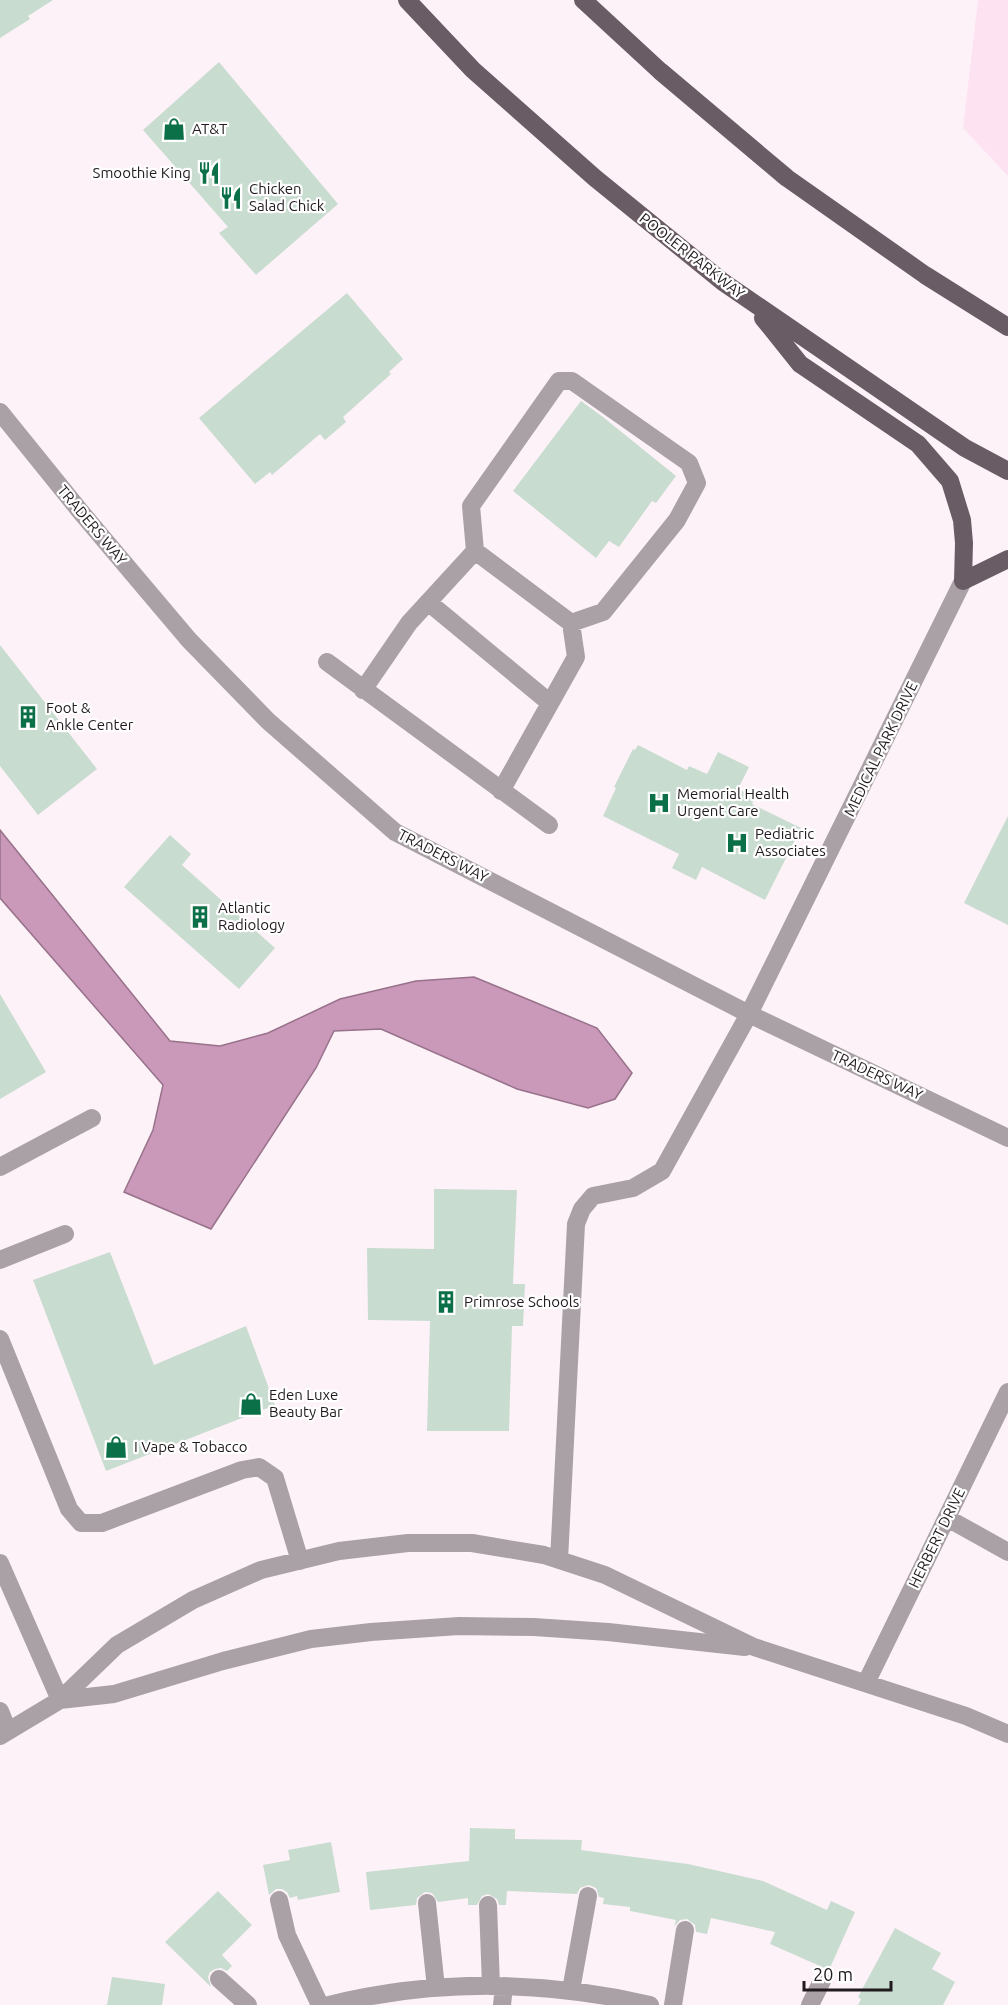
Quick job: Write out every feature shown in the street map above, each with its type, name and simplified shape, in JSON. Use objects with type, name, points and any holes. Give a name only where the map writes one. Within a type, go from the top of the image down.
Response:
[{"type":"main road","name":"POOLER PARKWAY","points":[[407,0],[473,70],[595,178],[723,282],[965,448],[1008,471]]},
{"type":"main road","points":[[583,0],[660,71],[787,178],[925,275],[1008,327]]},
{"type":"main road","points":[[751,302],[800,364],[918,444],[950,482],[962,520],[963,580],[1008,559]]},
{"type":"street","points":[[363,690],[409,623],[475,551],[471,506],[559,381],[572,381],[689,463],[697,483],[677,520],[603,612],[571,623]]},
{"type":"street","name":"TRADERS WAY","points":[[0,412],[189,640],[268,722],[395,832],[749,1014],[1008,1138]]},
{"type":"street","points":[[475,551],[571,623],[576,657],[501,791]]},
{"type":"street","name":"MEDICAL PARK DRIVE","points":[[559,1560],[576,1224],[582,1209],[593,1196],[633,1188],[662,1171],[749,1014],[844,826],[963,580]]},
{"type":"street","points":[[428,602],[550,703]]},
{"type":"street","points":[[327,662],[549,825]]},
{"type":"street","points":[[0,1167],[92,1118]]},
{"type":"street","points":[[0,1260],[65,1234]]},
{"type":"street","points":[[0,1339],[69,1509],[81,1523],[102,1523],[242,1470],[259,1467],[275,1478],[300,1561]]},
{"type":"street","name":"HERBERT DRIVE","points":[[866,1683],[1008,1392]]},
{"type":"street","points":[[947,1518],[1008,1552]]},
{"type":"street","points":[[0,1711],[4,1733],[60,1700],[117,1645],[193,1600],[261,1570],[339,1551],[418,1543],[472,1543],[544,1555],[605,1575],[754,1647],[966,1716],[1008,1734]]},
{"type":"street","points":[[0,1563],[60,1700]]},
{"type":"street","points":[[60,1700],[114,1694],[223,1661],[310,1640],[371,1632],[459,1626],[534,1627],[754,1647]]},
{"type":"street","points":[[966,1716],[1008,1721]]},
{"type":"street","points":[[571,1990],[588,1896]]},
{"type":"street","points":[[279,1900],[287,1935],[320,2005]]},
{"type":"street","points":[[428,1903],[436,1988]]},
{"type":"street","points":[[488,1905],[497,1986],[502,2005]]},
{"type":"street","points":[[673,2005],[685,1930]]},
{"type":"street","points":[[219,1979],[248,2005]]},
{"type":"street","points":[[810,2005],[822,1981]]},
{"type":"street","points":[[329,2005],[390,1992],[497,1986],[571,1990],[622,2002],[650,2005]]},
{"type":"shaded area","points":[[978,0],[1008,0],[1008,176],[963,128]]},
{"type":"shaded area","points":[[0,830],[170,1041],[220,1046],[268,1033],[340,999],[416,981],[474,977],[597,1028],[632,1073],[615,1099],[588,1108],[517,1089],[381,1029],[334,1031],[316,1068],[211,1229],[124,1192],[153,1130],[163,1085],[0,898]]},
{"type":"building","points":[[0,0],[53,0],[28,16],[30,19],[0,38]]},
{"type":"building","points":[[219,62],[338,204],[256,275],[219,233],[228,227],[143,130]]},
{"type":"building","points":[[347,293],[403,359],[389,372],[391,374],[343,417],[346,422],[325,440],[320,434],[272,475],[270,472],[255,484],[199,418]]},
{"type":"building","points":[[581,401],[676,476],[656,503],[652,501],[619,547],[609,541],[596,558],[513,491]]},
{"type":"building","name":"Foot & Ankle Center","points":[[0,645],[97,769],[38,815],[0,766]]},
{"type":"building","points":[[638,745],[687,770],[689,766],[707,774],[718,752],[749,767],[738,789],[755,797],[752,804],[801,828],[765,900],[702,867],[696,880],[672,868],[679,854],[603,816],[616,788],[614,787],[633,749],[635,750]]},
{"type":"building","points":[[1008,816],[1008,925],[964,903]]},
{"type":"building","name":"Atlantic Radiology","points":[[170,835],[191,854],[182,865],[275,948],[239,989],[124,887]]},
{"type":"building","points":[[0,994],[46,1072],[0,1099]]},
{"type":"building","name":"Primrose Schools","points":[[434,1189],[517,1190],[513,1284],[525,1284],[523,1326],[512,1326],[509,1431],[427,1431],[430,1321],[368,1320],[367,1248],[434,1249]]},
{"type":"building","points":[[110,1252],[154,1365],[246,1326],[275,1405],[106,1471],[33,1280]]},
{"type":"building","points":[[470,1828],[515,1829],[515,1839],[582,1840],[581,1850],[688,1864],[763,1881],[827,1910],[831,1901],[855,1912],[829,1970],[770,1944],[775,1932],[711,1918],[707,1934],[696,1932],[695,1925],[687,1919],[680,1920],[674,1927],[676,1920],[630,1911],[630,1907],[603,1904],[604,1898],[599,1897],[596,1888],[589,1885],[580,1888],[577,1894],[507,1891],[506,1905],[499,1905],[497,1899],[488,1894],[482,1896],[477,1905],[468,1905],[468,1898],[438,1902],[432,1893],[425,1892],[417,1898],[416,1905],[370,1910],[366,1872],[469,1861]]},
{"type":"building","points":[[331,1842],[340,1892],[298,1900],[297,1896],[290,1898],[282,1889],[276,1889],[269,1895],[263,1865],[290,1860],[288,1850]]},
{"type":"building","points":[[218,1891],[252,1925],[222,1955],[232,1966],[227,1971],[221,1968],[210,1972],[208,1977],[211,1987],[165,1942]]},
{"type":"building","points":[[895,1928],[941,1953],[932,1969],[955,1982],[943,2005],[858,2005],[861,1999],[858,1997]]},
{"type":"building","points":[[112,1977],[165,1984],[162,2005],[107,2005]]},
{"type":"place","name":"AT&T","points":[[174,129]]},
{"type":"place","name":"Smoothie King","points":[[209,173]]},
{"type":"place","name":"Chicken Salad Chick","points":[[231,198]]},
{"type":"place","name":"Foot & Ankle Center","points":[[28,717]]},
{"type":"place","name":"Memorial Health Urgent Care","points":[[659,803]]},
{"type":"place","name":"Pediatric Associates","points":[[737,843]]},
{"type":"place","name":"Atlantic Radiology","points":[[200,917]]},
{"type":"place","name":"Primrose Schools","points":[[446,1302]]},
{"type":"place","name":"Eden Luxe Beauty Bar","points":[[251,1404]]},
{"type":"place","name":"I Vape & Tobacco","points":[[116,1447]]}]
